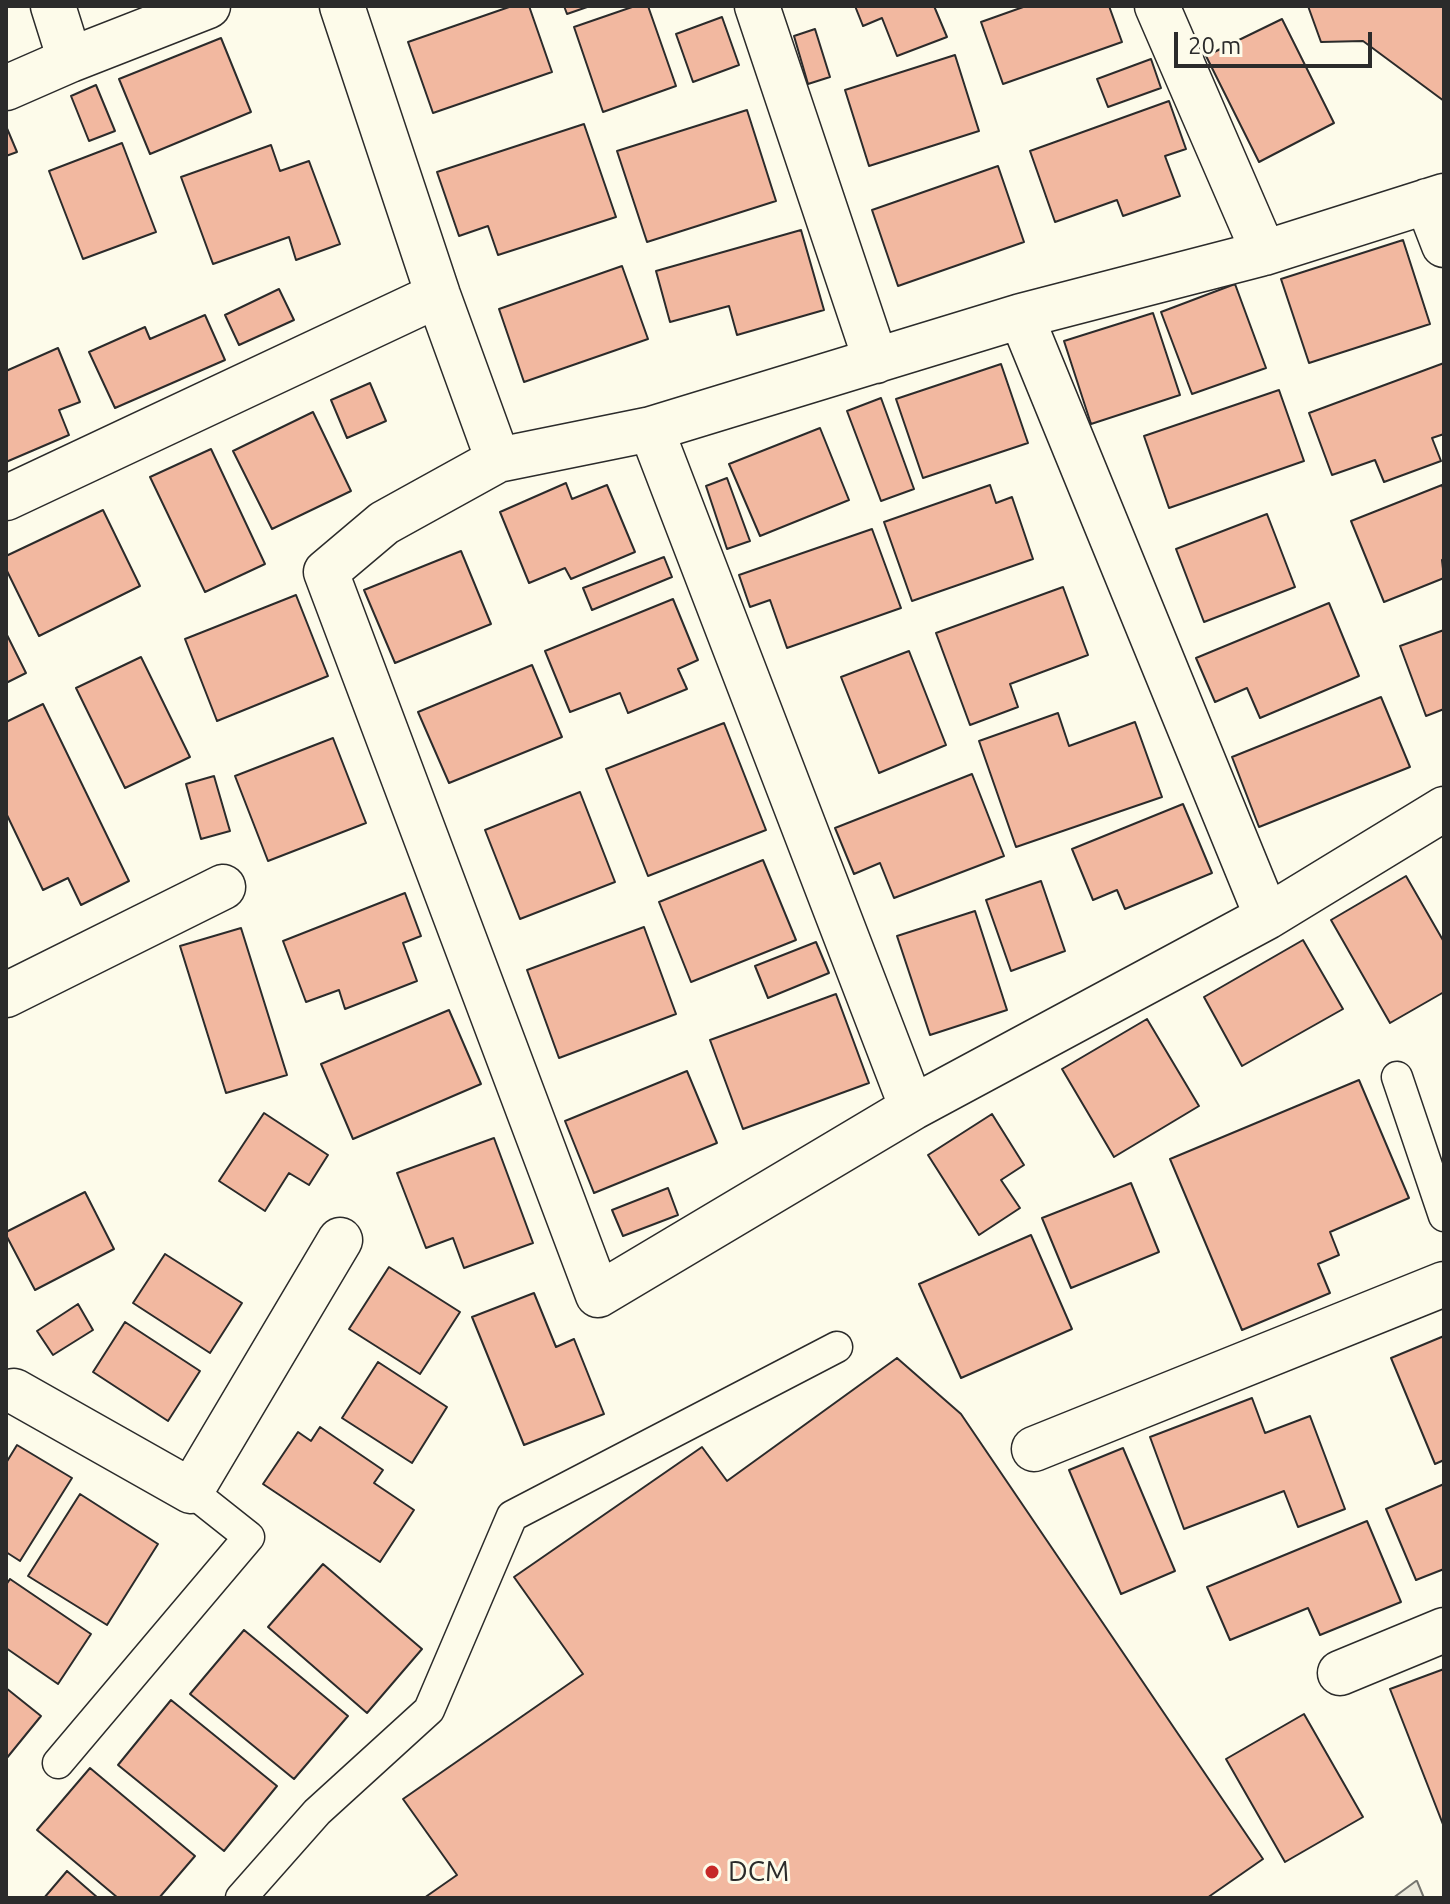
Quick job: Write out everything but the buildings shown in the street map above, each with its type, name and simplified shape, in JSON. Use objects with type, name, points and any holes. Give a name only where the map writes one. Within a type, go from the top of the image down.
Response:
[{"type":"street","points":[[53,6],[70,60]]},
{"type":"street","points":[[6,88],[208,6]]},
{"type":"street","points":[[342,6],[438,295],[498,460]]},
{"type":"street","points":[[757,6],[876,361]]},
{"type":"street","points":[[1157,6],[1264,253]]},
{"type":"street","points":[[1444,245],[1436,198],[1264,253],[1021,316],[651,429],[498,460],[384,523],[326,572],[598,1295],[912,1108],[1267,917],[1444,809]]},
{"type":"street","points":[[6,498],[438,295]]},
{"type":"street","points":[[1021,316],[1267,917]]},
{"type":"street","points":[[651,429],[912,1108]]},
{"type":"street","points":[[6,995],[223,887]]},
{"type":"street","points":[[9,1390],[191,1491],[340,1240]]},
{"type":"street","points":[[1034,1449],[1444,1284]]},
{"type":"street","points":[[1340,1673],[1444,1630]]},
{"type":"lane","points":[[1397,1077],[1444,1216]]},
{"type":"lane","points":[[241,1898],[317,1812],[429,1710],[512,1516],[837,1347]]},
{"type":"lane","points":[[58,1763],[249,1537],[191,1491]]},
{"type":"shaded area","points":[[1416,1881],[1424,1898],[1393,1898]]},
{"type":"place","name":"DCM","points":[[712,1872]]}]
